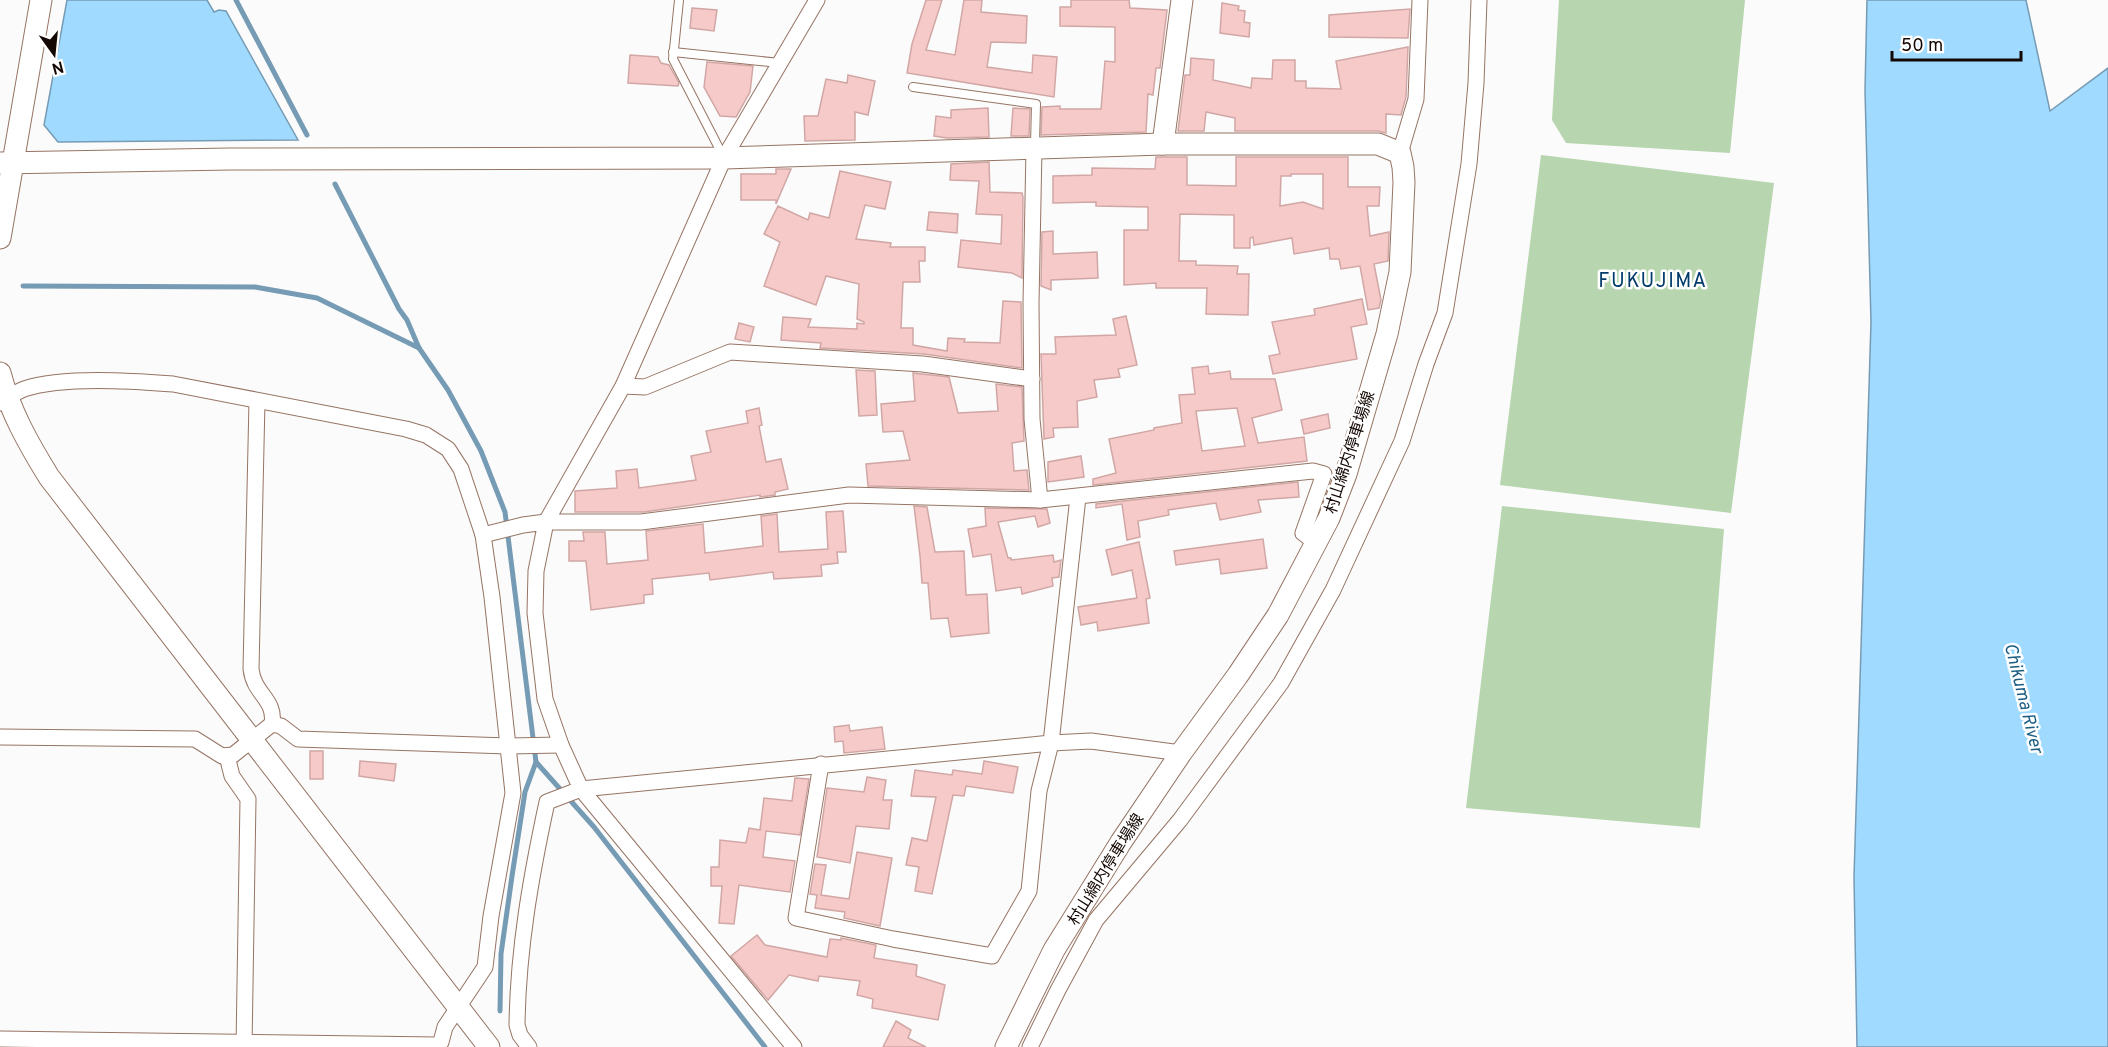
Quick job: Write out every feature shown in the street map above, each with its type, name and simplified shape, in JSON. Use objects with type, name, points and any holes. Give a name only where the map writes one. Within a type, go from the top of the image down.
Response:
[{"type":"street","points":[[0,238],[7,162],[41,0]]},
{"type":"street","points":[[794,1047],[578,790],[556,746],[545,699],[535,613],[536,571],[546,522],[623,386],[724,158],[817,0]]},
{"type":"street","points":[[1163,144],[1182,0]]},
{"type":"street","points":[[7,162],[724,158],[1163,144],[1378,144],[1400,153],[1416,99],[1420,0]]},
{"type":"street","points":[[1030,1047],[1096,920],[1180,820],[1281,683],[1333,590],[1402,441],[1426,363],[1445,313],[1469,164],[1476,83],[1479,0]]},
{"type":"street","points":[[1034,148],[1032,419],[1040,500]]},
{"type":"street","name":"村山綿内停車場線","points":[[1006,1047],[1054,951],[1121,842],[1278,615],[1329,518],[1346,474],[1387,334],[1400,272],[1404,167],[1400,153]]},
{"type":"street","points":[[623,386],[645,387],[730,352],[923,364],[1032,379]]},
{"type":"street","points":[[0,373],[3,401],[49,477],[489,1047]]},
{"type":"street","points":[[0,1039],[244,1045],[436,1046],[441,1042],[445,1027],[458,1006],[485,967],[491,916],[513,793],[512,746],[488,534],[461,469],[448,449],[426,435],[406,429],[173,384],[66,382],[23,389],[3,401]]},
{"type":"street","points":[[0,737],[195,739],[222,756],[227,756],[233,755],[272,723],[274,714],[252,682],[251,669],[257,401]]},
{"type":"street","points":[[488,534],[546,522],[641,522],[849,495],[1040,500],[1313,471],[1324,474],[1303,533],[1316,543]]},
{"type":"street","points":[[821,764],[796,918],[893,939],[992,956],[1029,891],[1039,791],[1051,743],[1078,497]]},
{"type":"street","points":[[272,723],[281,726],[298,739],[556,746]]},
{"type":"street","points":[[529,1047],[520,1035],[517,1025],[523,929],[531,875],[547,802],[578,790],[821,764],[1051,743],[1091,741],[1181,753]]},
{"type":"street","points":[[227,756],[232,776],[248,799],[244,1045]]},
{"type":"lane","points":[[679,0],[673,59],[724,158]]},
{"type":"lane","points":[[673,52],[780,63]]},
{"type":"lane","points":[[913,87],[1036,104],[1034,148]]},
{"type":"green space","points":[[1559,0],[1745,0],[1730,153],[1566,143],[1552,120]]},
{"type":"green space","points":[[1541,155],[1774,183],[1731,513],[1500,485]]},
{"type":"green space","points":[[1502,506],[1724,529],[1700,828],[1466,808]]},
{"type":"water","points":[[67,0],[207,0],[214,12],[226,11],[298,140],[58,142],[44,125]]},
{"type":"water","name":"Chikuma River","points":[[1867,0],[2026,0],[2050,111],[2108,68],[2108,1047],[1857,1047],[1854,877],[1871,322],[1865,91]]},
{"type":"building","points":[[926,0],[942,0],[926,50],[955,55],[964,0],[982,0],[981,12],[1027,16],[1026,43],[991,42],[987,67],[1032,73],[1033,55],[1057,57],[1054,97],[907,73],[912,44]]},
{"type":"building","points":[[1071,0],[1129,0],[1130,8],[1167,10],[1160,68],[1156,68],[1153,95],[1148,94],[1146,132],[1041,135],[1042,107],[1101,109],[1105,61],[1115,62],[1115,27],[1060,26],[1060,7],[1071,7]]},
{"type":"building","points":[[1222,3],[1239,6],[1238,10],[1245,11],[1244,22],[1250,23],[1249,37],[1220,33]]},
{"type":"building","points":[[692,8],[717,10],[714,31],[690,28]]},
{"type":"building","points":[[1410,9],[1408,38],[1329,37],[1329,15]]},
{"type":"building","points":[[1408,47],[1406,97],[1401,115],[1386,114],[1386,133],[1378,131],[1235,131],[1235,118],[1206,112],[1204,131],[1178,131],[1185,75],[1190,75],[1191,58],[1214,60],[1213,80],[1251,88],[1252,78],[1272,79],[1273,60],[1295,60],[1295,81],[1306,81],[1306,88],[1341,89],[1336,61]]},
{"type":"building","points":[[630,55],[658,57],[661,63],[669,65],[679,83],[678,86],[628,83]]},
{"type":"building","points":[[707,62],[753,66],[750,92],[736,117],[720,116],[704,87]]},
{"type":"building","points":[[848,75],[875,81],[868,115],[855,112],[855,140],[805,141],[804,116],[818,116],[826,79],[847,83]]},
{"type":"building","points":[[988,108],[989,137],[934,136],[936,116],[951,118],[951,110]]},
{"type":"building","points":[[1013,108],[1030,109],[1029,136],[1011,136]]},
{"type":"building","points":[[1156,157],[1187,157],[1187,185],[1236,186],[1236,157],[1348,157],[1348,187],[1380,187],[1379,206],[1367,206],[1370,236],[1389,232],[1388,261],[1374,264],[1381,300],[1379,308],[1368,310],[1360,266],[1341,269],[1339,259],[1330,259],[1329,248],[1294,254],[1292,238],[1254,245],[1253,237],[1250,238],[1250,248],[1234,248],[1234,215],[1180,214],[1179,261],[1196,261],[1196,265],[1238,266],[1237,274],[1249,274],[1248,315],[1206,314],[1207,288],[1156,288],[1156,283],[1124,285],[1124,230],[1148,230],[1148,207],[1096,206],[1096,202],[1053,203],[1053,176],[1092,175],[1092,168],[1155,169]],"holes":[[[1323,174],[1323,209],[1303,202],[1280,206],[1281,176]]]},
{"type":"building","points":[[989,162],[990,192],[1022,193],[1022,278],[1012,273],[958,267],[961,240],[1001,244],[1002,215],[976,214],[979,181],[950,180],[951,164]]},
{"type":"building","points":[[776,169],[791,169],[776,204],[776,200],[741,200],[741,174],[776,174]]},
{"type":"building","points":[[840,171],[891,182],[885,209],[865,205],[856,239],[891,243],[890,247],[925,247],[925,261],[919,261],[920,282],[903,282],[901,328],[913,328],[913,345],[947,351],[948,338],[965,339],[964,342],[1000,343],[1003,301],[1021,302],[1022,368],[924,354],[820,348],[821,343],[781,340],[783,317],[811,319],[808,327],[857,329],[857,323],[864,324],[857,319],[859,284],[826,276],[816,305],[764,286],[780,242],[764,234],[778,206],[808,220],[810,213],[829,218]]},
{"type":"building","points":[[929,212],[958,214],[957,233],[927,230]]},
{"type":"building","points":[[1053,231],[1053,254],[1097,252],[1098,278],[1051,280],[1051,290],[1041,286],[1042,232]]},
{"type":"building","points":[[1362,299],[1367,324],[1351,327],[1357,359],[1273,374],[1269,356],[1280,354],[1272,322],[1315,315],[1314,309]]},
{"type":"building","points":[[1126,316],[1137,365],[1118,369],[1120,377],[1094,380],[1097,397],[1077,401],[1078,427],[1053,428],[1054,437],[1044,439],[1041,354],[1056,354],[1055,337],[1116,335],[1113,319]]},
{"type":"building","points":[[739,323],[754,327],[750,342],[735,339]]},
{"type":"building","points":[[1208,366],[1209,374],[1230,371],[1231,379],[1275,379],[1282,410],[1252,418],[1258,443],[1304,437],[1307,461],[1093,485],[1093,479],[1116,473],[1109,439],[1182,423],[1179,395],[1195,394],[1192,368]],"holes":[[[1237,408],[1245,446],[1202,451],[1196,411]]]},
{"type":"building","points":[[856,370],[875,371],[877,415],[859,416]]},
{"type":"building","points":[[913,373],[949,377],[958,413],[998,411],[996,384],[1022,387],[1024,441],[1012,443],[1014,471],[1027,470],[1029,490],[868,486],[866,464],[910,460],[903,431],[883,432],[881,404],[915,401]]},
{"type":"building","points":[[759,408],[762,425],[759,426],[766,462],[781,459],[788,489],[775,492],[775,495],[760,497],[760,495],[644,512],[575,512],[575,491],[617,488],[616,471],[637,469],[639,488],[696,480],[691,456],[711,452],[706,431],[748,423],[746,411]]},
{"type":"building","points":[[1328,414],[1330,428],[1304,434],[1301,420]]},
{"type":"building","points":[[1081,456],[1084,477],[1048,482],[1048,462]]},
{"type":"building","points":[[1298,482],[1299,497],[1258,500],[1261,512],[1220,520],[1216,503],[1168,510],[1169,515],[1138,521],[1140,537],[1127,540],[1122,504],[1096,508],[1096,504]]},
{"type":"building","points":[[914,506],[927,507],[935,552],[964,551],[966,595],[987,594],[989,633],[951,637],[948,618],[931,619],[928,583],[922,583]]},
{"type":"building","points":[[985,508],[1047,509],[1050,523],[1038,527],[1035,516],[998,522],[1008,558],[1011,560],[1053,555],[1054,562],[1061,560],[1059,577],[1052,578],[1053,586],[1022,594],[1021,587],[996,591],[991,554],[973,557],[968,529],[986,526]]},
{"type":"building","points":[[843,511],[846,552],[837,552],[838,563],[821,565],[822,576],[774,579],[773,572],[710,580],[709,573],[652,579],[653,594],[644,595],[644,603],[591,610],[586,561],[569,561],[569,541],[584,541],[583,532],[605,532],[607,564],[648,560],[646,531],[703,524],[705,553],[763,546],[761,516],[777,514],[779,552],[828,549],[826,512]]},
{"type":"building","points":[[1263,539],[1267,568],[1221,574],[1219,559],[1176,565],[1174,551]]},
{"type":"building","points":[[1139,542],[1150,598],[1146,599],[1149,623],[1098,631],[1097,622],[1081,625],[1078,607],[1137,598],[1132,570],[1112,575],[1106,550]]},
{"type":"building","points":[[849,725],[850,731],[882,727],[885,749],[844,753],[843,741],[835,742],[834,727]]},
{"type":"building","points":[[310,751],[323,751],[323,779],[310,779]]},
{"type":"building","points":[[360,761],[396,764],[394,781],[359,776]]},
{"type":"building","points":[[984,761],[1018,767],[1013,793],[966,786],[964,796],[953,795],[932,894],[915,891],[919,867],[906,865],[912,838],[927,841],[936,797],[911,796],[915,770],[952,775],[953,770],[982,774]]},
{"type":"building","points":[[867,777],[886,780],[883,800],[892,800],[889,829],[856,826],[850,863],[817,857],[827,788],[864,792]]},
{"type":"building","points":[[795,778],[809,779],[800,835],[766,831],[763,857],[795,861],[790,892],[739,885],[734,924],[719,923],[722,886],[711,886],[711,867],[719,867],[720,840],[746,843],[749,828],[760,830],[764,798],[792,801]]},
{"type":"building","points":[[857,852],[892,858],[880,926],[844,918],[845,912],[815,908],[817,895],[810,894],[815,864],[826,865],[821,895],[849,899]]},
{"type":"building","points":[[757,935],[765,945],[827,957],[830,939],[841,940],[841,938],[876,945],[874,958],[917,965],[916,976],[945,985],[938,1020],[872,1008],[873,999],[857,995],[860,981],[819,976],[818,981],[789,975],[768,1000],[731,956]]},
{"type":"building","points":[[896,1021],[911,1030],[908,1038],[926,1047],[883,1047]]},
{"type":"waterway","points":[[236,0],[307,135]]},
{"type":"waterway","points":[[335,184],[399,309],[407,320],[419,348],[448,390],[481,451],[505,512],[536,762],[525,792],[512,876],[501,954],[500,1011]]},
{"type":"waterway","points":[[23,286],[255,287],[317,298],[419,348]]},
{"type":"waterway","points":[[536,762],[594,827],[765,1047]]},
{"type":"district","name":"FUKUJIMA","points":[[1653,280]]}]
